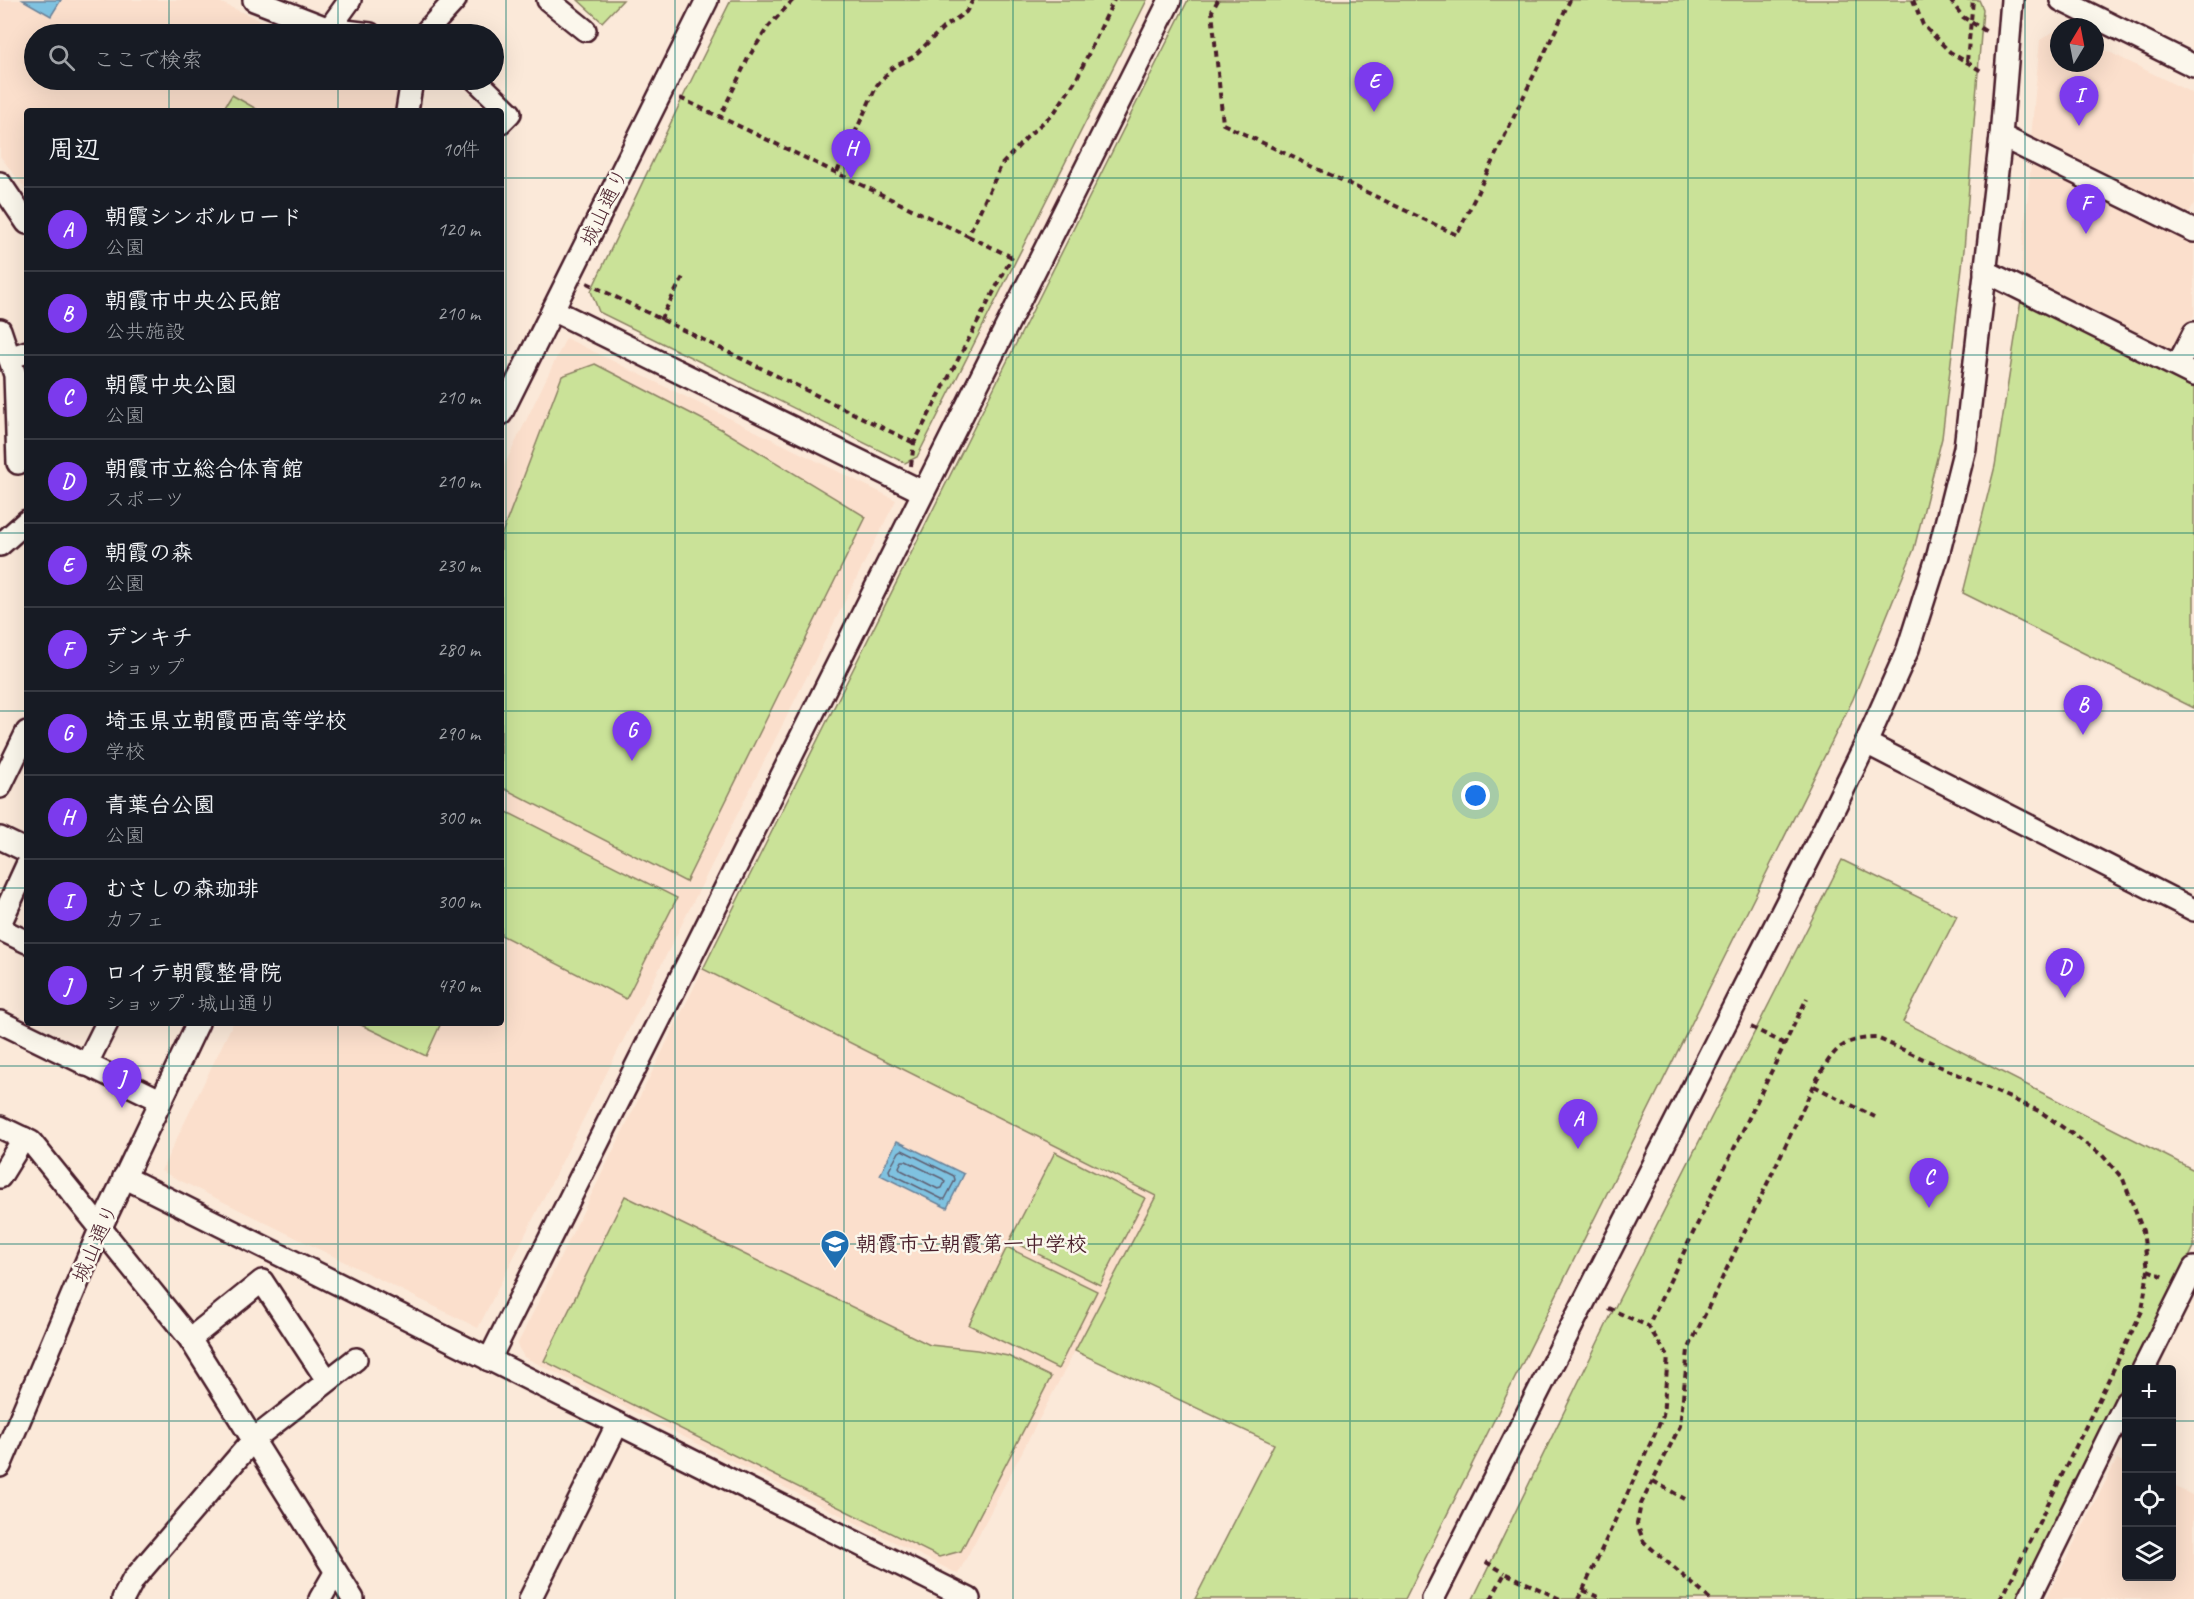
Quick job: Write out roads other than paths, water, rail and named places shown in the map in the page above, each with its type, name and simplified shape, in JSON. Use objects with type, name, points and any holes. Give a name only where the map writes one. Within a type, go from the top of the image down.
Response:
[{"type":"street","points":[[254,0],[315,24]]},
{"type":"street","points":[[332,24],[350,0]]},
{"type":"street","points":[[433,24],[455,0]]},
{"type":"street","points":[[548,0],[585,30]]},
{"type":"street","name":"城山通り","points":[[507,385],[553,310],[707,0]]},
{"type":"street","points":[[489,1360],[1170,0]]},
{"type":"street","points":[[1433,1599],[1812,854],[1866,743],[1908,649],[1941,545],[1965,448],[2001,136],[2012,0]]},
{"type":"street","points":[[2061,0],[2194,66]]},
{"type":"street","points":[[407,108],[410,90]]},
{"type":"street","points":[[486,90],[510,113],[504,119]]},
{"type":"street","points":[[2001,136],[2194,231]]},
{"type":"street","points":[[0,183],[24,219]]},
{"type":"street","points":[[1985,271],[2186,371],[2194,333]]},
{"type":"street","points":[[553,310],[923,492]]},
{"type":"street","points":[[0,330],[18,355],[15,375],[18,462]]},
{"type":"street","points":[[0,544],[24,524]]},
{"type":"street","points":[[0,787],[15,750],[24,736]]},
{"type":"street","points":[[1866,743],[2194,910]]},
{"type":"street","points":[[0,838],[24,850]]},
{"type":"street","points":[[0,924],[24,872]]},
{"type":"street","points":[[0,929],[24,941]]},
{"type":"street","points":[[0,1022],[160,1100]]},
{"type":"street","points":[[86,1065],[106,1026]]},
{"type":"street","name":"城山通り","points":[[0,1466],[101,1227],[197,1026]]},
{"type":"street","points":[[0,1127],[32,1142],[85,1211],[101,1227],[190,1339],[352,1599]]},
{"type":"street","points":[[0,1177],[24,1138]]},
{"type":"street","points":[[124,1177],[969,1599]]},
{"type":"street","points":[[2146,1365],[2194,1268]]},
{"type":"street","points":[[190,1339],[262,1281],[327,1380]]},
{"type":"street","points":[[123,1599],[133,1580],[252,1440],[356,1359]]},
{"type":"street","points":[[2029,1599],[2122,1412]]},
{"type":"street","points":[[530,1599],[617,1425]]},
{"type":"street","points":[[320,1599],[335,1573]]},
{"type":"water","points":[[23,0],[61,0],[51,16]]},
{"type":"water","points":[[897,1141],[964,1174],[947,1208],[880,1175]]},
{"type":"place","name":"朝霞の森","points":[[1374,112]]},
{"type":"place","name":"むさしの森珈琲","points":[[2079,126]]},
{"type":"place","name":"青葉台公園","points":[[851,179]]},
{"type":"place","name":"デンキチ","points":[[2086,234]]},
{"type":"place","name":"朝霞市中央公民館","points":[[2083,735]]},
{"type":"place","name":"埼玉県立朝霞西高等学校","points":[[632,761]]},
{"type":"place","name":"朝霞市立総合体育館","points":[[2065,998]]},
{"type":"place","name":"ロイテ朝霞整骨院","points":[[122,1108]]},
{"type":"place","name":"朝霞シンボルロード","points":[[1578,1149]]},
{"type":"place","name":"朝霞中央公園","points":[[1929,1208]]},
{"type":"place","name":"朝霞市立朝霞第一中学校","points":[[835,1270]]}]
